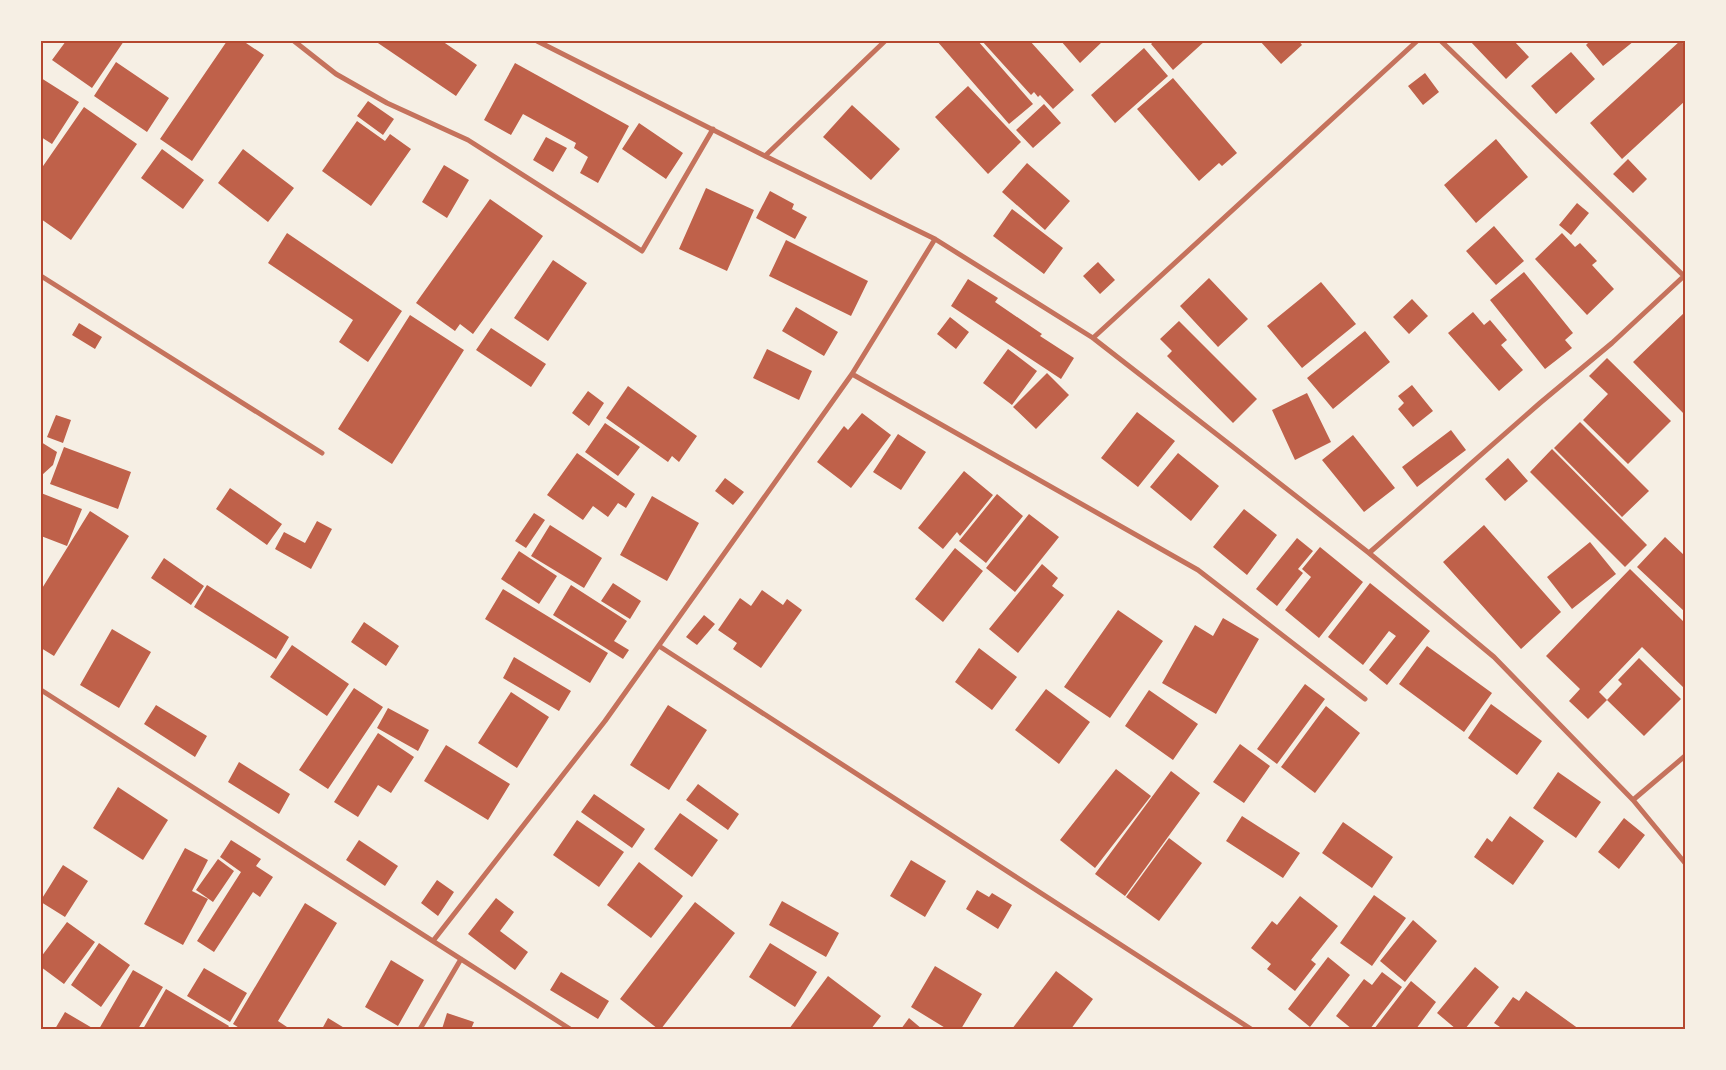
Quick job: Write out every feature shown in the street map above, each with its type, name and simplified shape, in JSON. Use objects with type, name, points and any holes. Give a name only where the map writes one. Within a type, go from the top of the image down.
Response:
[{"type":"street","points":[[294,41],[336,74],[386,102],[468,140],[642,251],[712,129]]},
{"type":"street","points":[[537,41],[936,240],[1094,338],[1369,553],[1494,658],[1633,800],[1685,863]]},
{"type":"street","points":[[765,156],[885,41]]},
{"type":"street","points":[[1094,338],[1417,41]]},
{"type":"street","points":[[1369,553],[1540,403],[1612,343],[1685,277],[1441,41]]},
{"type":"street","points":[[433,941],[605,722],[852,374],[936,240]]},
{"type":"street","points":[[41,276],[322,453]]},
{"type":"street","points":[[852,374],[1198,570],[1365,699]]},
{"type":"street","points":[[659,646],[1250,1029]]},
{"type":"street","points":[[41,690],[570,1029]]},
{"type":"street","points":[[1633,800],[1685,756]]},
{"type":"street","points":[[420,1029],[461,959]]},
{"type":"building","points":[[66,41],[124,41],[92,88],[52,60]]},
{"type":"building","points":[[227,41],[243,41],[264,55],[192,161],[160,139]]},
{"type":"building","points":[[375,41],[442,41],[477,65],[456,96]]},
{"type":"building","points":[[937,41],[978,41],[1033,104],[1009,124]]},
{"type":"building","points":[[982,41],[1030,41],[1074,90],[1053,109],[1040,95],[1038,97],[1034,92],[1031,95]]},
{"type":"building","points":[[1061,41],[1103,41],[1080,63]]},
{"type":"building","points":[[1154,41],[1205,41],[1173,70],[1151,44]]},
{"type":"building","points":[[1260,41],[1299,41],[1302,45],[1281,64]]},
{"type":"building","points":[[1470,41],[1514,41],[1529,57],[1506,79]]},
{"type":"building","points":[[1590,41],[1634,41],[1603,66],[1586,45]]},
{"type":"building","points":[[1680,41],[1685,45],[1685,101],[1622,159],[1590,123]]},
{"type":"building","points":[[1144,48],[1168,76],[1115,123],[1091,95]]},
{"type":"building","points":[[1571,52],[1595,79],[1556,114],[1531,86]]},
{"type":"building","points":[[116,62],[169,98],[147,132],[94,96]]},
{"type":"building","points":[[515,63],[629,126],[598,183],[580,173],[588,157],[574,148],[576,143],[523,114],[511,135],[484,120]]},
{"type":"building","points":[[1425,73],[1439,92],[1423,105],[1408,86]]},
{"type":"building","points":[[41,78],[79,102],[52,144],[41,137]]},
{"type":"building","points":[[1173,78],[1237,153],[1222,166],[1219,163],[1199,181],[1137,109]]},
{"type":"building","points":[[968,86],[1021,142],[988,174],[935,117]]},
{"type":"building","points":[[368,101],[394,119],[383,135],[357,116]]},
{"type":"building","points":[[1044,104],[1061,123],[1033,148],[1016,130]]},
{"type":"building","points":[[852,105],[900,149],[871,180],[823,137]]},
{"type":"building","points":[[84,107],[137,144],[71,240],[41,219],[41,169]]},
{"type":"building","points":[[357,121],[385,141],[390,134],[411,149],[371,206],[322,171]]},
{"type":"building","points":[[639,123],[683,153],[666,179],[622,149]]},
{"type":"building","points":[[546,137],[567,148],[553,172],[533,160]]},
{"type":"building","points":[[1496,139],[1528,177],[1476,223],[1444,185]]},
{"type":"building","points":[[162,149],[204,180],[183,209],[141,178]]},
{"type":"building","points":[[243,149],[294,188],[268,222],[218,183]]},
{"type":"building","points":[[1628,159],[1647,179],[1633,193],[1613,174]]},
{"type":"building","points":[[1027,163],[1070,201],[1045,230],[1002,192]]},
{"type":"building","points":[[444,165],[469,180],[447,218],[422,202]]},
{"type":"building","points":[[706,188],[754,210],[727,271],[679,249]]},
{"type":"building","points":[[770,191],[794,204],[792,209],[807,217],[795,239],[756,218]]},
{"type":"building","points":[[490,199],[543,236],[473,334],[460,324],[455,331],[416,303]]},
{"type":"building","points":[[1577,203],[1589,213],[1571,235],[1559,225]]},
{"type":"building","points":[[1012,209],[1063,248],[1044,274],[993,236]]},
{"type":"building","points":[[1494,226],[1524,261],[1496,285],[1466,251]]},
{"type":"building","points":[[287,233],[402,311],[368,362],[339,342],[353,320],[268,263]]},
{"type":"building","points":[[1562,233],[1575,247],[1580,243],[1597,261],[1592,265],[1614,289],[1587,315],[1535,259]]},
{"type":"building","points":[[786,240],[868,281],[851,316],[769,276]]},
{"type":"building","points":[[553,260],[587,283],[548,341],[514,318]]},
{"type":"building","points":[[1098,262],[1115,280],[1100,294],[1083,276]]},
{"type":"building","points":[[1524,272],[1573,333],[1565,340],[1572,348],[1545,369],[1490,300]]},
{"type":"building","points":[[1209,278],[1248,319],[1218,347],[1180,306]]},
{"type":"building","points":[[968,279],[998,298],[995,302],[1042,334],[1040,336],[1074,358],[1061,379],[951,306]]},
{"type":"building","points":[[1321,282],[1356,324],[1302,368],[1267,326]]},
{"type":"building","points":[[1412,299],[1428,316],[1409,334],[1393,317]]},
{"type":"building","points":[[796,307],[838,332],[824,356],[782,331]]},
{"type":"building","points":[[1473,312],[1484,325],[1490,320],[1507,340],[1501,345],[1523,370],[1499,391],[1448,333]]},
{"type":"building","points":[[1685,312],[1685,415],[1633,362]]},
{"type":"building","points":[[410,315],[464,350],[392,464],[338,429]]},
{"type":"building","points":[[950,317],[969,332],[956,349],[937,334]]},
{"type":"building","points":[[1179,321],[1257,399],[1233,423],[1167,356],[1172,351],[1160,339]]},
{"type":"building","points":[[79,323],[102,337],[95,349],[72,335]]},
{"type":"building","points":[[491,328],[546,364],[531,387],[476,350]]},
{"type":"building","points":[[1365,331],[1390,362],[1333,409],[1307,378]]},
{"type":"building","points":[[767,349],[812,371],[799,400],[753,378]]},
{"type":"building","points":[[1008,349],[1037,371],[1012,405],[983,383]]},
{"type":"building","points":[[1607,358],[1671,421],[1628,464],[1583,420],[1608,394],[1589,376]]},
{"type":"building","points":[[1047,373],[1069,395],[1036,429],[1013,407]]},
{"type":"building","points":[[1412,385],[1433,411],[1413,427],[1398,409],[1404,403],[1398,396]]},
{"type":"building","points":[[628,386],[697,436],[679,462],[672,456],[668,462],[606,418]]},
{"type":"building","points":[[588,391],[604,403],[589,426],[572,413]]},
{"type":"building","points":[[1307,393],[1331,442],[1295,460],[1272,410]]},
{"type":"building","points":[[1137,412],[1175,441],[1138,487],[1101,458]]},
{"type":"building","points":[[862,413],[891,435],[851,488],[817,462],[844,426],[848,430]]},
{"type":"building","points":[[56,415],[71,420],[63,443],[47,437]]},
{"type":"building","points":[[1580,422],[1649,491],[1622,517],[1554,448]]},
{"type":"building","points":[[605,423],[640,447],[618,476],[585,452]]},
{"type":"building","points":[[1451,430],[1466,450],[1417,487],[1402,467]]},
{"type":"building","points":[[898,434],[926,452],[901,490],[873,472]]},
{"type":"building","points":[[1353,435],[1395,488],[1364,512],[1322,460]]},
{"type":"building","points":[[41,442],[57,452],[53,465],[42,475]]},
{"type":"building","points":[[64,447],[131,472],[118,509],[50,484]]},
{"type":"building","points":[[1552,449],[1647,545],[1625,567],[1530,472]]},
{"type":"building","points":[[577,453],[635,494],[626,508],[618,503],[608,517],[593,506],[583,520],[547,495]]},
{"type":"building","points":[[1178,453],[1219,486],[1191,521],[1150,487]]},
{"type":"building","points":[[1508,458],[1528,481],[1505,501],[1485,479]]},
{"type":"building","points":[[964,471],[993,495],[960,536],[957,532],[943,549],[918,528]]},
{"type":"building","points":[[725,478],[744,492],[733,505],[715,491]]},
{"type":"building","points":[[230,488],[282,524],[267,545],[216,509]]},
{"type":"building","points":[[41,493],[82,509],[67,546],[41,536]]},
{"type":"building","points":[[997,494],[1023,516],[986,563],[959,541]]},
{"type":"building","points":[[652,496],[699,523],[667,581],[620,555]]},
{"type":"building","points":[[1244,509],[1277,535],[1247,575],[1213,547]]},
{"type":"building","points":[[90,511],[129,536],[54,656],[41,648],[41,590]]},
{"type":"building","points":[[534,513],[545,520],[526,548],[515,541]]},
{"type":"building","points":[[1029,514],[1059,537],[1015,592],[986,568]]},
{"type":"building","points":[[317,521],[332,529],[311,569],[275,549],[284,532],[305,543]]},
{"type":"building","points":[[550,525],[602,558],[584,588],[531,556]]},
{"type":"building","points":[[1484,525],[1561,612],[1521,649],[1443,562]]},
{"type":"building","points":[[1665,537],[1685,556],[1685,612],[1637,567]]},
{"type":"building","points":[[1297,538],[1313,551],[1298,569],[1303,573],[1277,606],[1256,589]]},
{"type":"building","points":[[1590,542],[1616,574],[1572,609],[1547,577]]},
{"type":"building","points":[[1320,547],[1363,582],[1319,638],[1285,610],[1311,577],[1302,569]]},
{"type":"building","points":[[955,548],[983,571],[943,622],[915,599]]},
{"type":"building","points":[[519,551],[557,576],[539,604],[501,579]]},
{"type":"building","points":[[164,558],[204,586],[191,605],[151,578]]},
{"type":"building","points":[[1042,564],[1058,578],[1052,586],[1064,595],[1018,653],[989,629]]},
{"type":"building","points":[[1630,569],[1685,623],[1685,689],[1642,647],[1599,692],[1607,700],[1588,719],[1569,701],[1580,689],[1546,656]]},
{"type":"building","points":[[613,583],[641,601],[630,619],[601,601]]},
{"type":"building","points":[[1370,583],[1430,631],[1387,685],[1369,670],[1396,636],[1389,631],[1363,665],[1328,637]]},
{"type":"building","points":[[207,585],[289,637],[276,659],[194,607]]},
{"type":"building","points":[[571,585],[627,621],[614,641],[629,650],[623,659],[553,615]]},
{"type":"building","points":[[503,589],[608,653],[590,683],[485,619]]},
{"type":"building","points":[[762,590],[783,605],[787,599],[802,610],[761,668],[733,649],[737,643],[718,630],[740,598],[751,606]]},
{"type":"building","points":[[1118,610],[1163,641],[1110,718],[1064,687]]},
{"type":"building","points":[[704,615],[715,624],[697,645],[686,637]]},
{"type":"building","points":[[1223,618],[1259,639],[1216,714],[1162,683],[1195,625],[1213,636]]},
{"type":"building","points":[[364,622],[399,646],[386,666],[351,642]]},
{"type":"building","points":[[112,629],[151,652],[119,708],[80,685]]},
{"type":"building","points":[[292,645],[349,684],[327,716],[270,677]]},
{"type":"building","points":[[1427,646],[1492,693],[1464,732],[1399,684]]},
{"type":"building","points":[[979,648],[1017,677],[992,710],[955,682]]},
{"type":"building","points":[[514,657],[571,691],[559,711],[503,678]]},
{"type":"building","points":[[1639,658],[1681,699],[1644,736],[1607,700],[1622,684],[1618,680]]},
{"type":"building","points":[[1305,684],[1325,699],[1277,764],[1257,749]]},
{"type":"building","points":[[354,688],[383,707],[328,789],[299,770]]},
{"type":"building","points":[[1046,689],[1090,722],[1059,764],[1015,730]]},
{"type":"building","points":[[1149,690],[1198,724],[1173,760],[1125,726]]},
{"type":"building","points":[[511,692],[549,717],[517,768],[478,743]]},
{"type":"building","points":[[1491,704],[1542,741],[1517,775],[1468,738]]},
{"type":"building","points":[[156,705],[207,736],[195,757],[144,724]]},
{"type":"building","points":[[668,705],[707,730],[669,790],[630,765]]},
{"type":"building","points":[[1326,706],[1360,733],[1315,793],[1281,767]]},
{"type":"building","points":[[388,708],[429,730],[418,751],[377,728]]},
{"type":"building","points":[[378,733],[414,757],[391,793],[378,785],[358,817],[334,802]]},
{"type":"building","points":[[1240,744],[1270,766],[1244,803],[1213,782]]},
{"type":"building","points":[[446,745],[510,784],[488,820],[424,781]]},
{"type":"building","points":[[239,762],[290,794],[279,814],[228,782]]},
{"type":"building","points":[[1116,769],[1151,796],[1095,868],[1060,840]]},
{"type":"building","points":[[1171,771],[1200,793],[1125,896],[1095,874]]},
{"type":"building","points":[[1558,772],[1601,802],[1576,838],[1533,808]]},
{"type":"building","points":[[698,784],[739,814],[728,830],[686,800]]},
{"type":"building","points":[[118,787],[168,820],[143,860],[93,828]]},
{"type":"building","points":[[594,794],[645,829],[632,848],[581,812]]},
{"type":"building","points":[[680,813],[718,840],[692,877],[654,849]]},
{"type":"building","points":[[1242,816],[1300,853],[1283,878],[1226,841]]},
{"type":"building","points":[[1510,816],[1544,841],[1513,885],[1474,857],[1487,838],[1492,842]]},
{"type":"building","points":[[1624,818],[1645,835],[1619,869],[1598,852]]},
{"type":"building","points":[[577,820],[624,852],[599,887],[553,855]]},
{"type":"building","points":[[1343,822],[1393,857],[1372,888],[1322,853]]},
{"type":"building","points":[[1169,838],[1202,863],[1159,921],[1126,897]]},
{"type":"building","points":[[231,840],[261,859],[256,866],[273,877],[260,897],[253,892],[214,952],[197,941],[241,872],[220,857]]},
{"type":"building","points":[[359,840],[398,866],[385,886],[346,860]]},
{"type":"building","points":[[185,848],[208,860],[192,891],[208,899],[183,945],[144,924]]},
{"type":"building","points":[[218,859],[234,871],[213,902],[196,890]]},
{"type":"building","points":[[911,860],[946,881],[925,917],[890,896]]},
{"type":"building","points":[[639,862],[683,896],[651,938],[607,905]]},
{"type":"building","points":[[63,865],[88,881],[65,917],[41,902]]},
{"type":"building","points":[[437,880],[454,892],[438,916],[421,903]]},
{"type":"building","points":[[977,890],[989,897],[992,893],[1012,905],[998,929],[966,909]]},
{"type":"building","points":[[1374,895],[1406,918],[1372,966],[1340,943]]},
{"type":"building","points":[[1300,896],[1338,926],[1311,960],[1316,964],[1295,991],[1267,969],[1271,964],[1251,948],[1272,921],[1277,925]]},
{"type":"building","points":[[496,898],[514,912],[500,931],[528,952],[515,970],[468,934]]},
{"type":"building","points":[[782,901],[839,933],[826,957],[769,925]]},
{"type":"building","points":[[695,902],[735,933],[661,1029],[658,1029],[620,999]]},
{"type":"building","points":[[305,903],[337,923],[278,1021],[290,1029],[241,1029],[233,1024]]},
{"type":"building","points":[[1413,920],[1437,941],[1405,982],[1380,961]]},
{"type":"building","points":[[67,922],[95,942],[64,984],[41,967],[41,957]]},
{"type":"building","points":[[99,943],[130,965],[101,1007],[71,985]]},
{"type":"building","points":[[770,943],[817,972],[795,1007],[749,977]]},
{"type":"building","points":[[1328,957],[1350,975],[1310,1027],[1288,1009]]},
{"type":"building","points":[[391,960],[424,980],[398,1026],[365,1007]]},
{"type":"building","points":[[935,966],[982,994],[961,1029],[947,1029],[911,1007]]},
{"type":"building","points":[[1475,967],[1499,987],[1465,1029],[1456,1029],[1437,1013]]},
{"type":"building","points":[[204,968],[247,993],[230,1022],[187,996]]},
{"type":"building","points":[[133,970],[163,987],[138,1029],[99,1029]]},
{"type":"building","points":[[1056,971],[1093,999],[1071,1029],[1012,1029]]},
{"type":"building","points":[[561,972],[609,1001],[598,1019],[550,990]]},
{"type":"building","points":[[1382,972],[1402,987],[1370,1029],[1352,1029],[1336,1016],[1364,979],[1372,985]]},
{"type":"building","points":[[828,976],[881,1016],[871,1029],[789,1029]]},
{"type":"building","points":[[1411,981],[1436,1002],[1416,1029],[1374,1029]]},
{"type":"building","points":[[166,989],[229,1026],[227,1029],[143,1029]]},
{"type":"building","points":[[1526,991],[1579,1029],[1503,1029],[1494,1023],[1513,997],[1519,1001]]},
{"type":"building","points":[[65,1012],[94,1029],[55,1029]]},
{"type":"building","points":[[447,1013],[474,1022],[471,1029],[442,1029]]},
{"type":"building","points":[[328,1018],[346,1029],[322,1029]]},
{"type":"building","points":[[909,1018],[922,1029],[901,1029]]}]
